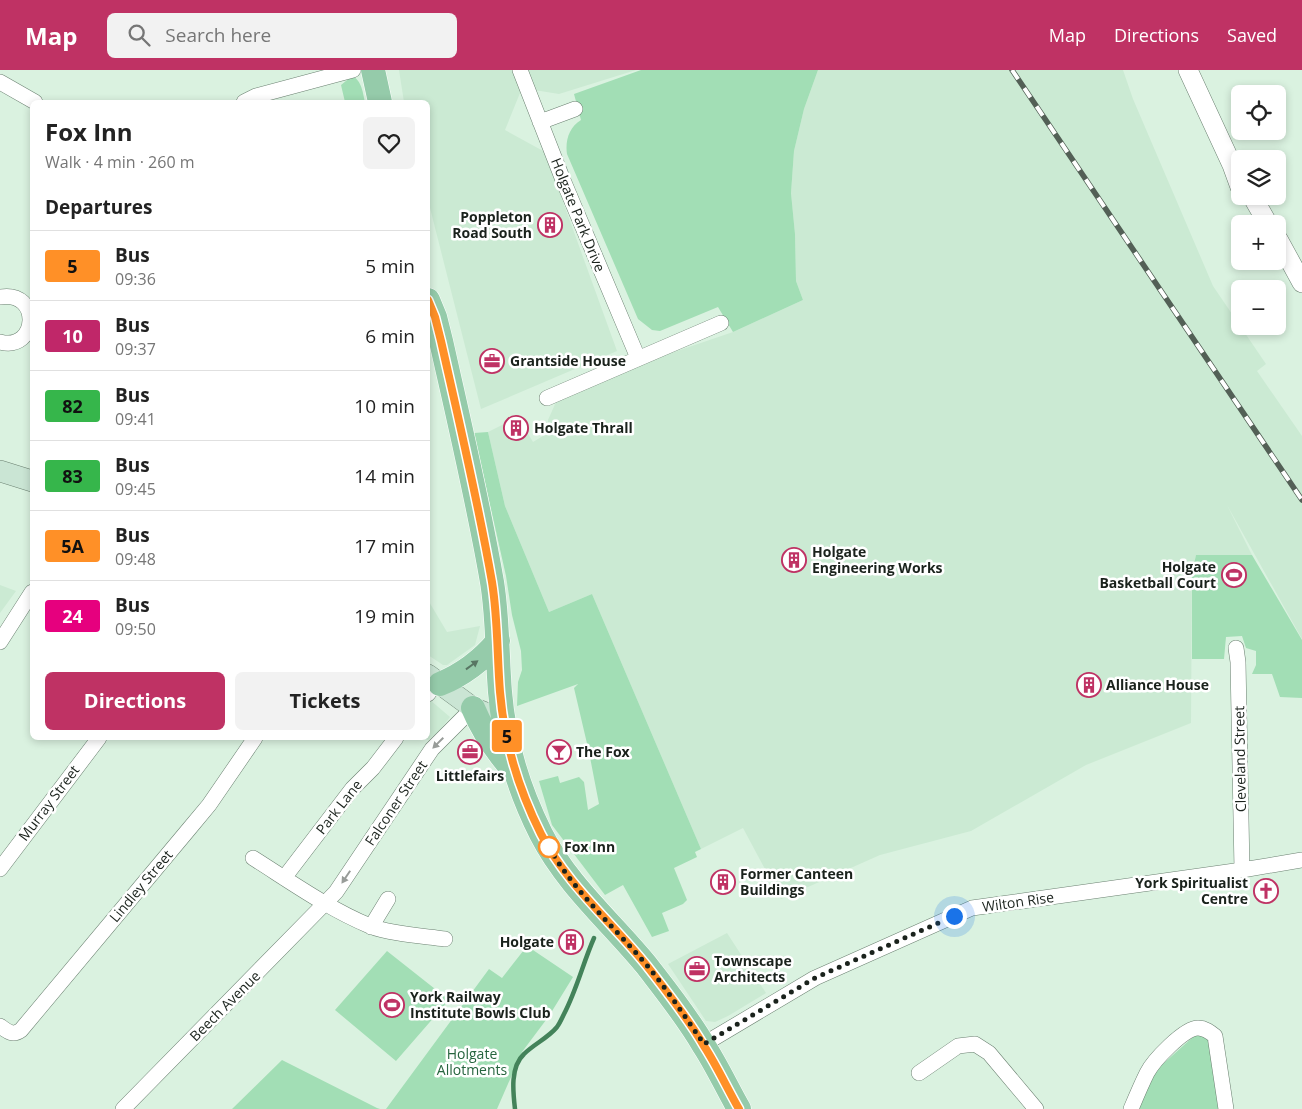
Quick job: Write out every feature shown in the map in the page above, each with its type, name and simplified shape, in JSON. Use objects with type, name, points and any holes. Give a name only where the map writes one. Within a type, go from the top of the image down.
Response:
[{"type":"main road","points":[[373,70],[380,100]]},
{"type":"main road","points":[[430,305],[441,341],[477,501],[492,580],[502,712],[517,775],[535,820],[553,854],[587,898],[665,989],[704,1044],[739,1109]]},
{"type":"main road","points":[[0,471],[30,480]]},
{"type":"main road","points":[[433,684],[458,675],[479,660],[498,641]]},
{"type":"main road","points":[[433,684],[473,708],[491,714],[502,712]]},
{"type":"main road","points":[[473,708],[480,726],[492,745],[517,775]]},
{"type":"street","points":[[248,100],[256,96],[353,70]]},
{"type":"street","name":"Holgate Park Drive","points":[[520,70],[563,180],[638,358]]},
{"type":"street","points":[[1188,70],[1231,160]]},
{"type":"street","points":[[0,82],[32,100]]},
{"type":"street","points":[[540,122],[575,109]]},
{"type":"street","points":[[1286,254],[1302,283]]},
{"type":"street","points":[[1286,269],[1302,294]]},
{"type":"street","points":[[0,297],[8,296],[23,302],[28,308],[30,315]]},
{"type":"street","points":[[547,398],[721,323]]},
{"type":"street","points":[[0,342],[12,343],[19,340],[25,336],[30,327]]},
{"type":"street","points":[[0,642],[30,596]]},
{"type":"street","name":"Cleveland Street","points":[[1236,648],[1238,662],[1242,870]]},
{"type":"street","name":"Falconer Street","points":[[326,903],[336,892],[432,749],[473,708]]},
{"type":"street","name":"Murray Street","points":[[0,869],[97,740]]},
{"type":"street","name":"Lindley Street","points":[[0,1026],[10,1033],[16,1033],[21,1030],[189,829],[254,740]]},
{"type":"street","name":"Park Lane","points":[[284,878],[352,789],[373,768],[394,740]]},
{"type":"street","points":[[253,858],[326,903],[371,926],[405,934],[445,939]]},
{"type":"street","name":"Wilton Rise","points":[[704,1044],[815,978],[972,908],[1302,860]]},
{"type":"street","points":[[371,926],[388,899]]},
{"type":"street","name":"Beech Avenue","points":[[123,1109],[326,903]]},
{"type":"street","points":[[1131,1109],[1148,1072],[1166,1049],[1189,1030],[1198,1028],[1205,1029],[1215,1036],[1226,1109]]},
{"type":"street","points":[[919,1073],[958,1046],[975,1044],[989,1053],[1036,1109]]},
{"type":"shaded area","points":[[399,70],[636,70],[559,94],[522,88],[505,130],[545,152],[617,351],[481,409],[430,208],[430,100],[404,100]]},
{"type":"shaded area","points":[[818,70],[1123,70],[1133,99],[1213,286],[1231,312],[1231,335],[1246,335],[1266,364],[1257,371],[1302,436],[1302,639],[1227,505],[1252,555],[1196,555],[1192,573],[1191,723],[1086,765],[971,831],[880,855],[781,899],[743,828],[701,849],[592,594],[549,612],[505,506],[488,432],[506,423],[512,438],[527,432],[533,442],[548,433],[548,420],[556,402],[639,364],[733,332],[803,300],[796,281],[795,234],[791,193],[794,151],[804,109]]},
{"type":"shaded area","points":[[0,585],[16,591],[0,613]]},
{"type":"shaded area","points":[[430,603],[447,632],[480,626],[475,645],[447,665],[443,665],[430,656]]},
{"type":"shaded area","points":[[430,700],[450,717],[430,738]]},
{"type":"shaded area","points":[[727,933],[766,993],[728,1016],[715,1022],[706,1021],[668,964]]},
{"type":"green space","points":[[641,70],[818,70],[804,109],[794,151],[791,193],[795,234],[796,281],[803,300],[733,332],[718,307],[660,331],[652,330],[638,319],[567,154],[567,139],[573,126],[581,120],[574,94]]},
{"type":"green space","points":[[352,76],[360,84],[365,100],[345,100],[341,85]]},
{"type":"green space","points":[[488,432],[505,506],[549,612],[592,594],[701,849],[695,852],[697,857],[674,868],[687,900],[683,904],[662,913],[669,931],[652,937],[623,885],[605,895],[552,825],[539,781],[558,776],[560,783],[579,777],[584,782],[588,810],[599,804],[574,688],[578,684],[517,706],[518,682],[522,670],[521,651],[474,433]]},
{"type":"green space","points":[[1196,555],[1252,555],[1302,640],[1302,698],[1280,697],[1272,674],[1252,674],[1256,665],[1256,651],[1246,648],[1242,636],[1226,637],[1224,659],[1192,659],[1192,573]]},
{"type":"green space","name":"Holgate Allotments","points":[[527,946],[573,977],[549,1016],[522,1052],[497,1109],[386,1109],[489,969],[502,978]]},
{"type":"green space","name":"York Railway Institute Bowls Club","points":[[387,951],[449,1000],[396,1061],[335,1010]]},
{"type":"green space","points":[[1202,1035],[1210,1042],[1219,1109],[1138,1109],[1153,1073],[1194,1036]]},
{"type":"green space","points":[[282,1060],[377,1108],[380,1109],[232,1109]]},
{"type":"waterway","points":[[515,1109],[514,1073],[516,1066],[524,1054],[559,1024],[569,1005],[594,938]]},
{"type":"railway","points":[[1012,70],[1302,500]]},
{"type":"bus line","name":"5","points":[[430,305],[441,341],[477,501],[498,624],[502,712],[507,739],[524,795],[541,834],[566,874],[670,995],[704,1044],[739,1109]]},
{"type":"place","name":"Poppleton Road South","points":[[550,225]]},
{"type":"place","name":"Grantside House","points":[[492,361]]},
{"type":"place","name":"Holgate Thrall","points":[[516,428]]},
{"type":"place","name":"Holgate Engineering Works","points":[[794,560]]},
{"type":"place","name":"Holgate Basketball Court","points":[[1234,575]]},
{"type":"place","name":"Alliance House","points":[[1089,685]]},
{"type":"place","name":"Littlefairs","points":[[470,752]]},
{"type":"place","name":"The Fox","points":[[559,752]]},
{"type":"place","name":"Fox Inn","points":[[549,847]]},
{"type":"place","name":"Former Canteen Buildings","points":[[723,882]]},
{"type":"place","name":"York Spiritualist Centre","points":[[1266,891]]},
{"type":"place","name":"Holgate","points":[[571,942]]},
{"type":"place","name":"Townscape Architects","points":[[697,969]]},
{"type":"place","name":"York Railway Institute Bowls Club","points":[[392,1005]]},
{"type":"route","points":[[549,847],[547,844],[566,874],[645,964],[670,995],[704,1044],[815,978],[954,916]]}]
